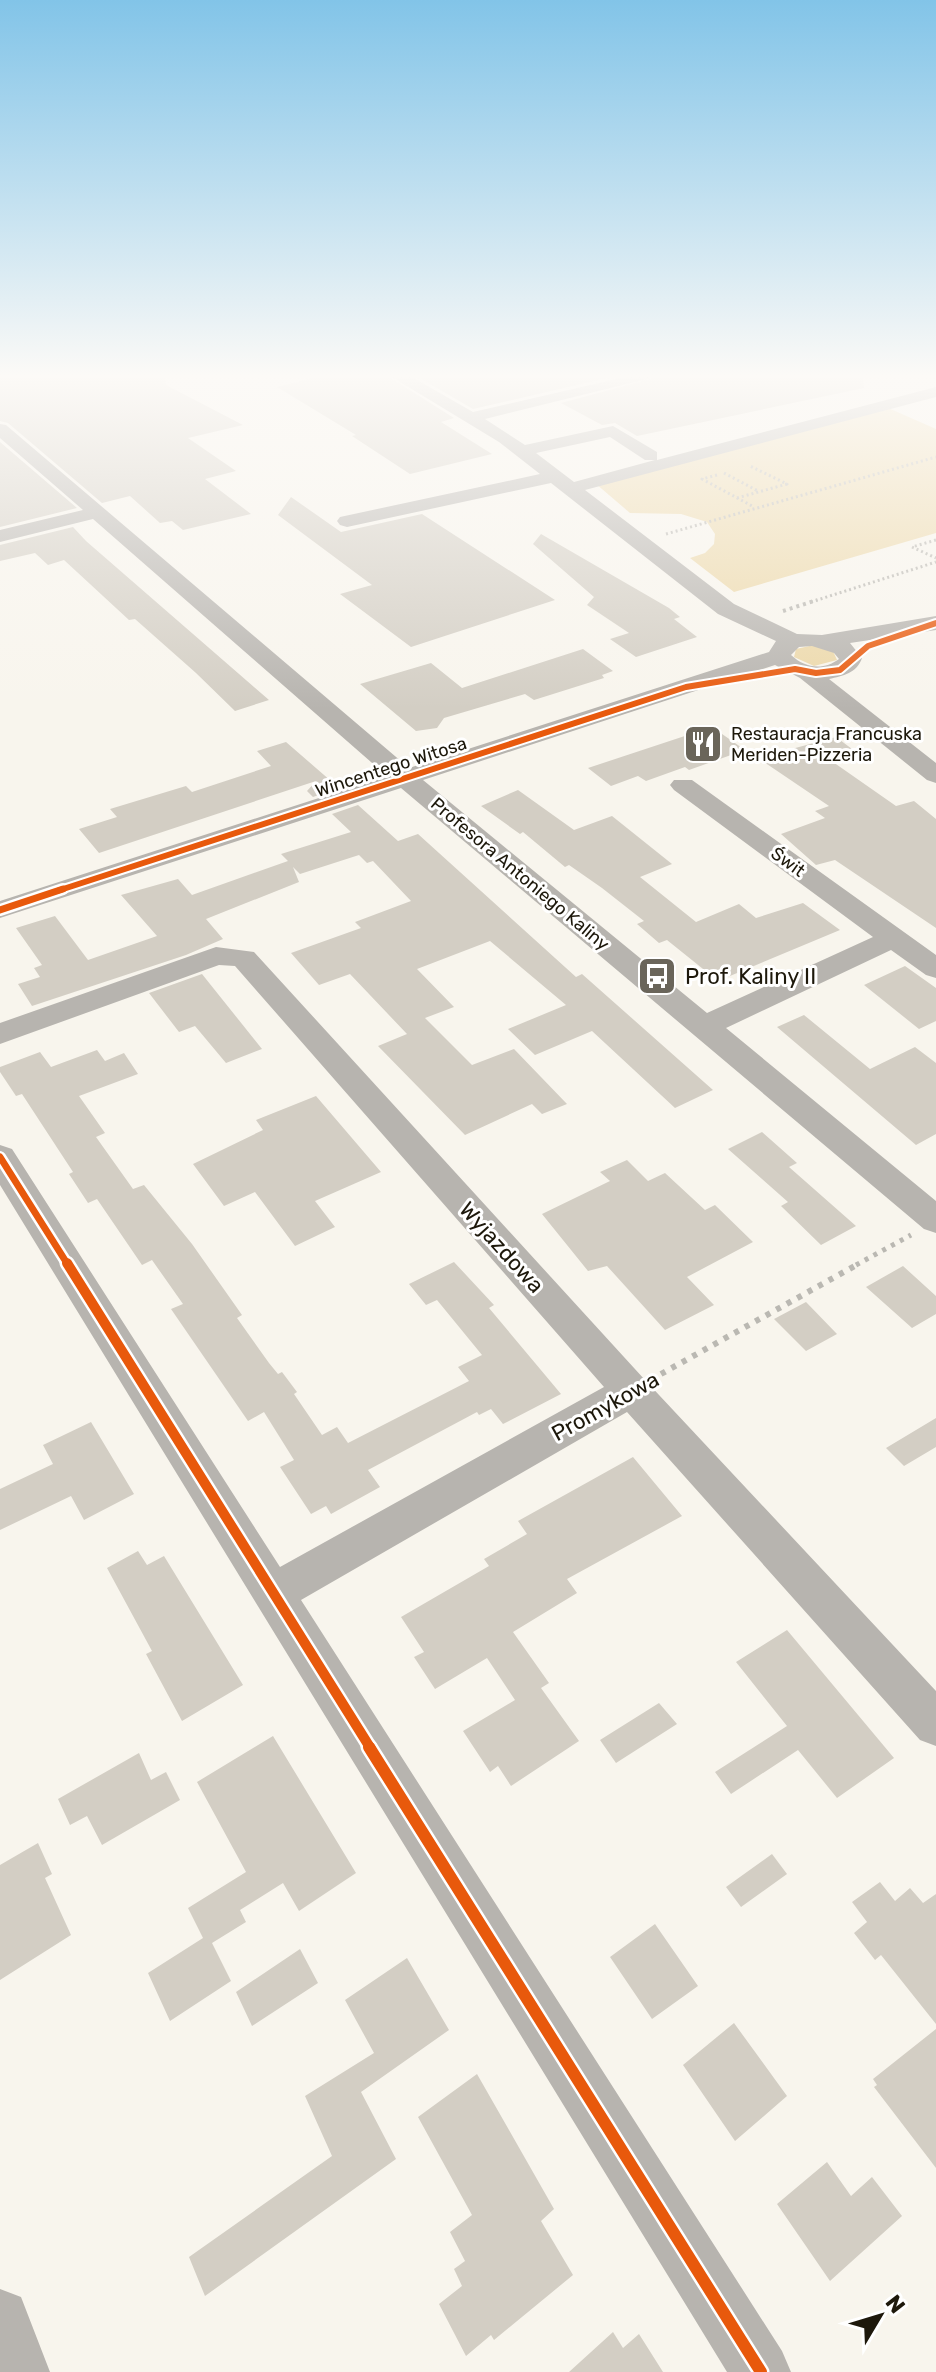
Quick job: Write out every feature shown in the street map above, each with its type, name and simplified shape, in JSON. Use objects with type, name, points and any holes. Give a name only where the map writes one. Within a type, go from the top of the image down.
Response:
[{"type":"street","name":"Profesora Antoniego Kaliny","points":[[67,488],[406,779],[703,1027],[929,1225]]},
{"type":"street","points":[[347,521],[532,488]]},
{"type":"street","points":[[571,488],[726,609],[737,624],[791,658],[839,701],[925,755],[936,775]]},
{"type":"street","points":[[0,536],[96,513]]},
{"type":"street","points":[[791,658],[824,641],[925,625]]},
{"type":"street","points":[[791,658],[845,664],[925,625]]},
{"type":"street","points":[[824,641],[842,648],[859,713]]},
{"type":"street","name":"Wincentego Witosa","points":[[0,910],[686,687],[791,658]]},
{"type":"street","name":"Świt","points":[[683,785],[936,969]]},
{"type":"street","points":[[703,1027],[892,939]]},
{"type":"street","name":"Wyjazdowa","points":[[0,1034],[216,956],[244,958],[631,1391],[936,1724]]},
{"type":"street","points":[[0,1157],[761,2372]]},
{"type":"street","name":"Promykowa","points":[[274,1593],[631,1391]]},
{"type":"street","points":[[0,2318],[20,2372]]},
{"type":"path","points":[[718,488],[755,508]]},
{"type":"path","points":[[753,488],[760,491]]},
{"type":"path","points":[[737,498],[773,488]]},
{"type":"path","points":[[658,536],[827,488]]},
{"type":"path","points":[[936,540],[912,547],[936,560]]},
{"type":"path","points":[[777,613],[936,560]]},
{"type":"shaded area","points":[[600,488],[936,488],[936,533],[734,592],[690,558],[705,553],[714,544],[715,534],[707,522],[681,514],[630,513]]},
{"type":"shaded area","points":[[814,645],[833,651],[837,660],[814,666],[794,657],[796,649]]},
{"type":"building","points":[[0,488],[53,488],[77,508],[0,527]]},
{"type":"building","points":[[84,488],[216,488],[251,514],[183,530],[172,521],[160,523],[130,496],[102,503]]},
{"type":"building","points":[[291,497],[341,532],[422,514],[555,600],[411,647],[340,594],[372,585],[278,515]]},
{"type":"building","points":[[73,527],[269,700],[235,711],[135,619],[129,620],[64,560],[48,565],[35,553],[0,561],[0,545]]},
{"type":"building","points":[[541,534],[669,608],[680,617],[674,619],[697,637],[636,657],[610,639],[629,633],[587,605],[594,597],[533,544]]},
{"type":"building","points":[[583,649],[613,671],[602,675],[604,678],[534,700],[525,694],[444,718],[437,728],[416,731],[360,684],[431,663],[462,688]]},
{"type":"building","points":[[712,727],[745,750],[689,770],[685,767],[646,781],[638,776],[611,786],[588,768]]},
{"type":"building","points":[[836,737],[860,755],[833,762],[896,806],[914,801],[936,819],[936,928],[835,860],[816,865],[781,834],[825,818],[815,811],[829,806],[758,758]]},
{"type":"building","points":[[286,742],[339,788],[313,797],[307,791],[316,781],[99,853],[79,829],[117,817],[110,809],[186,786],[192,792],[271,766],[257,751]]},
{"type":"building","points":[[518,790],[574,830],[612,816],[672,864],[640,877],[696,922],[739,904],[756,918],[803,903],[840,930],[718,981],[667,940],[659,943],[637,924],[644,921],[602,888],[569,865],[565,867],[523,832],[520,834],[481,806]]},
{"type":"building","points":[[358,805],[398,841],[418,834],[576,977],[582,974],[713,1090],[675,1108],[592,1031],[535,1055],[508,1029],[566,1005],[490,941],[417,969],[454,1007],[425,1018],[472,1065],[514,1049],[567,1104],[542,1114],[532,1104],[465,1135],[378,1046],[407,1034],[350,974],[319,985],[291,953],[361,928],[355,922],[411,901],[373,861],[367,863],[359,855],[300,874],[293,867],[299,882],[206,919],[223,939],[186,955],[32,1006],[18,984],[40,977],[34,968],[42,965],[16,928],[55,916],[88,960],[157,936],[121,895],[178,879],[192,895],[288,861],[281,854],[351,832],[332,814]]},
{"type":"building","points":[[905,966],[936,988],[936,1021],[919,1029],[864,985]]},
{"type":"building","points":[[202,974],[262,1049],[226,1063],[195,1026],[179,1032],[149,993]]},
{"type":"building","points":[[804,1015],[870,1069],[915,1047],[936,1063],[936,1134],[916,1145],[777,1027]]},
{"type":"building","points":[[97,1050],[105,1061],[124,1053],[138,1074],[79,1096],[105,1133],[96,1137],[133,1189],[144,1185],[192,1244],[242,1315],[237,1318],[269,1363],[278,1374],[282,1372],[297,1392],[294,1394],[322,1435],[337,1427],[348,1443],[469,1381],[458,1367],[482,1355],[437,1300],[426,1305],[409,1284],[454,1262],[494,1305],[489,1308],[561,1394],[503,1424],[491,1409],[479,1415],[477,1412],[368,1470],[380,1487],[331,1514],[326,1506],[311,1514],[280,1467],[294,1460],[264,1412],[248,1421],[171,1309],[183,1304],[152,1260],[142,1265],[97,1199],[88,1203],[69,1174],[73,1172],[22,1094],[16,1096],[0,1072],[0,1067],[40,1052],[51,1067]]},
{"type":"building","points":[[316,1096],[381,1172],[315,1201],[335,1227],[295,1246],[255,1192],[224,1206],[193,1164],[263,1130],[256,1120]]},
{"type":"building","points":[[762,1132],[797,1163],[789,1167],[856,1226],[821,1245],[781,1206],[788,1202],[728,1149]]},
{"type":"building","points":[[627,1160],[648,1181],[665,1173],[705,1210],[715,1205],[753,1242],[687,1277],[714,1305],[665,1330],[607,1266],[588,1271],[542,1214],[610,1181],[600,1172]]},
{"type":"building","points":[[903,1266],[936,1296],[936,1314],[912,1328],[866,1287]]},
{"type":"building","points":[[806,1302],[837,1334],[806,1351],[774,1319]]},
{"type":"building","points":[[936,1418],[936,1447],[904,1466],[886,1448]]},
{"type":"building","points":[[91,1422],[134,1494],[84,1520],[71,1496],[0,1530],[0,1489],[53,1464],[43,1445]]},
{"type":"building","points":[[633,1457],[682,1516],[567,1579],[577,1593],[513,1632],[549,1683],[541,1688],[579,1741],[511,1786],[498,1766],[490,1772],[463,1731],[515,1700],[487,1658],[435,1689],[414,1657],[424,1652],[401,1617],[489,1566],[484,1559],[527,1534],[518,1521]]},
{"type":"building","points":[[138,1551],[147,1565],[164,1556],[243,1685],[182,1721],[146,1654],[152,1651],[107,1568]]},
{"type":"building","points":[[787,1630],[894,1758],[837,1798],[798,1750],[731,1794],[715,1772],[787,1726],[736,1662]]},
{"type":"building","points":[[659,1703],[677,1724],[616,1763],[600,1740]]},
{"type":"building","points":[[273,1736],[356,1873],[299,1911],[283,1883],[240,1910],[246,1922],[212,1943],[231,1981],[170,2021],[148,1973],[203,1938],[188,1908],[246,1872],[197,1782]]},
{"type":"building","points":[[139,1753],[151,1780],[166,1772],[180,1800],[102,1845],[87,1816],[70,1825],[58,1799]]},
{"type":"building","points":[[38,1843],[52,1874],[45,1878],[71,1935],[0,1980],[0,1865]]},
{"type":"building","points":[[772,1854],[787,1874],[741,1907],[726,1887]]},
{"type":"building","points":[[880,1882],[895,1901],[910,1888],[923,1903],[936,1894],[936,2024],[881,1955],[875,1960],[854,1933],[867,1922],[852,1902]]},
{"type":"building","points":[[655,1924],[698,1986],[652,2019],[610,1957]]},
{"type":"building","points":[[300,1949],[318,1983],[252,2026],[236,1992]]},
{"type":"building","points":[[407,1958],[449,2030],[361,2092],[396,2159],[205,2296],[189,2257],[332,2156],[305,2096],[374,2053],[345,2000]]},
{"type":"building","points":[[734,2023],[787,2096],[735,2141],[683,2065]]},
{"type":"building","points":[[936,2029],[936,2168],[874,2087],[877,2085],[873,2079]]},
{"type":"building","points":[[477,2074],[554,2209],[541,2221],[573,2275],[494,2340],[491,2335],[466,2356],[439,2304],[462,2286],[454,2269],[465,2261],[450,2232],[472,2215],[418,2117]]},
{"type":"building","points":[[827,2162],[851,2196],[872,2177],[902,2216],[830,2281],[777,2204]]},
{"type":"building","points":[[613,2332],[623,2348],[639,2334],[663,2372],[569,2372]]},
{"type":"cycle path","points":[[0,910],[686,687],[795,669],[816,673],[840,670],[868,646],[936,623]]},
{"type":"cycle path","points":[[0,1157],[761,2372]]},
{"type":"place","name":"Restauracja Francuska Meriden-Pizzeria","points":[[703,744]]},
{"type":"place","name":"Prof. Kaliny II","points":[[657,976]]}]
